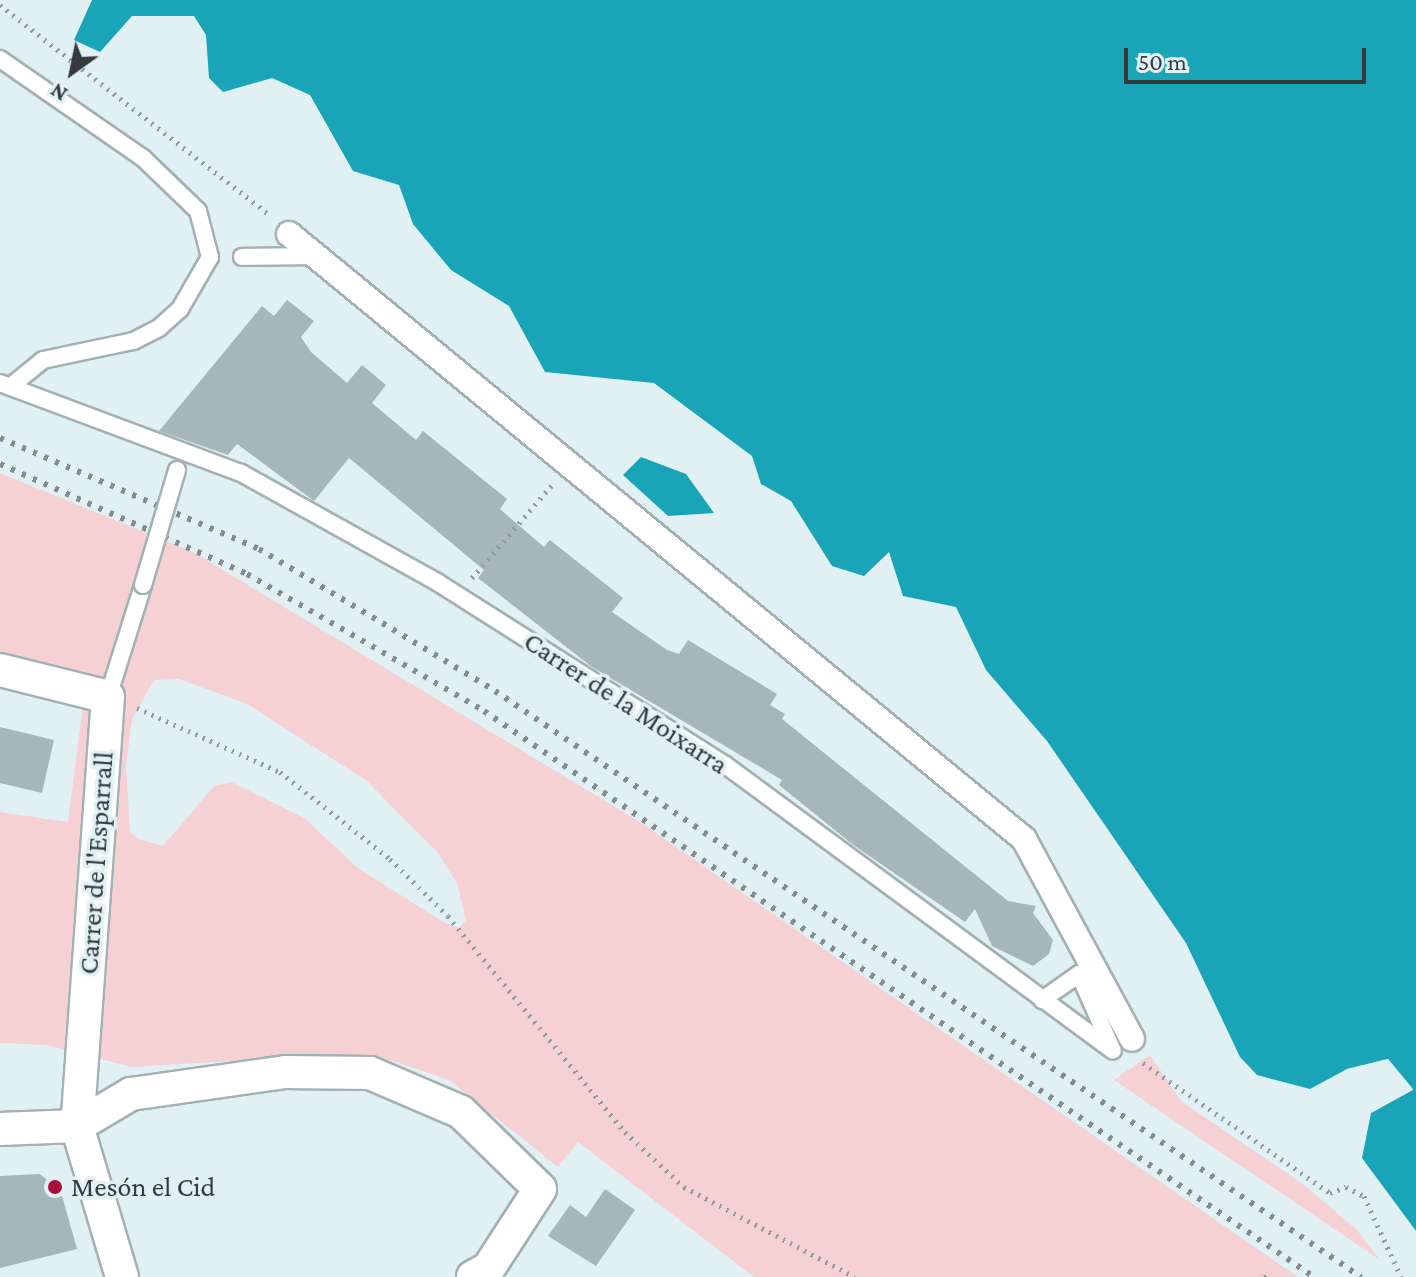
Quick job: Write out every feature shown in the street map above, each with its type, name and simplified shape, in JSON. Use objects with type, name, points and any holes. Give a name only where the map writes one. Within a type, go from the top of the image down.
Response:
[{"type":"street","points":[[289,234],[311,256],[1024,839],[1123,1045]]},
{"type":"street","points":[[0,670],[108,697]]},
{"type":"street","name":"Carrer de l'Esparrall","points":[[108,697],[77,1126],[122,1277]]},
{"type":"street","points":[[0,1129],[77,1126],[131,1094],[285,1072],[370,1073],[461,1112],[540,1189],[488,1269],[473,1277]]},
{"type":"lane","points":[[0,59],[143,158],[198,211],[210,257],[180,309],[159,328],[43,360],[5,385]]},
{"type":"lane","points":[[242,257],[311,256]]},
{"type":"lane","name":"Carrer de la Moixarra","points":[[5,385],[180,462],[241,473],[437,582],[724,764],[1042,1000],[1123,1045]]},
{"type":"lane","name":"Carrer de l'Esparrall","points":[[108,697],[180,462]]},
{"type":"lane","points":[[1042,1000],[1079,974],[1123,1045]]},
{"type":"path","points":[[0,5],[270,215]]},
{"type":"path","points":[[477,573],[568,466]]},
{"type":"path","points":[[108,697],[199,730],[280,772],[390,859],[448,916],[625,1132],[684,1187],[855,1277]]},
{"type":"path","points":[[1123,1045],[1145,1067],[1330,1193],[1346,1187],[1364,1196],[1401,1277]]},
{"type":"shaded area","points":[[0,473],[193,552],[640,822],[1298,1277],[754,1277],[578,1142],[558,1167],[449,1080],[393,1061],[328,1055],[132,1067],[47,1045],[0,1043],[0,812],[68,822],[83,705],[0,685]],"holes":[[[179,679],[247,704],[367,781],[437,852],[457,883],[466,920],[459,928],[443,922],[358,868],[304,818],[231,782],[214,786],[163,846],[138,839],[130,832],[126,765],[132,719],[154,680]]]},
{"type":"shaded area","points":[[1150,1055],[1181,1101],[1304,1185],[1357,1230],[1380,1260],[1114,1080]]},
{"type":"water","points":[[92,0],[1416,0],[1416,1231],[1362,1158],[1371,1113],[1413,1089],[1388,1059],[1347,1069],[1310,1089],[1257,1075],[1240,1057],[1186,943],[1047,741],[986,670],[956,607],[903,596],[889,552],[864,576],[832,566],[791,501],[761,484],[752,456],[654,383],[545,372],[509,306],[451,270],[413,224],[399,185],[353,171],[310,95],[272,78],[223,92],[209,78],[206,35],[194,16],[132,16],[100,52],[74,40]]},
{"type":"water","points":[[641,457],[686,474],[714,513],[668,516],[623,475]]},
{"type":"pier","points":[[1388,1059],[1413,1090],[1371,1113],[1407,1088],[1387,1063],[1311,1093],[1347,1069]]},
{"type":"building","points":[[287,300],[314,321],[301,337],[311,352],[347,383],[362,365],[386,385],[372,403],[416,440],[423,431],[507,499],[500,509],[544,547],[550,540],[623,598],[612,612],[667,650],[679,654],[688,640],[777,694],[770,705],[785,714],[782,719],[1008,901],[1036,906],[1033,913],[1053,940],[1049,954],[1033,966],[992,946],[975,909],[965,922],[852,844],[779,785],[782,780],[592,667],[478,578],[484,570],[349,458],[314,501],[237,444],[228,455],[159,431],[262,306],[274,316]]},
{"type":"building","points":[[0,727],[54,740],[42,793],[0,783]]},
{"type":"building","points":[[40,1174],[61,1192],[77,1249],[0,1268],[0,1176]]},
{"type":"building","points":[[605,1189],[635,1210],[596,1266],[548,1236],[570,1205],[586,1217]]},
{"type":"railway","points":[[0,438],[259,549],[495,691],[1361,1277]]},
{"type":"railway","points":[[0,464],[247,574],[484,711],[1314,1277]]},
{"type":"place","name":"Mesón el Cid","points":[[55,1187]]}]
